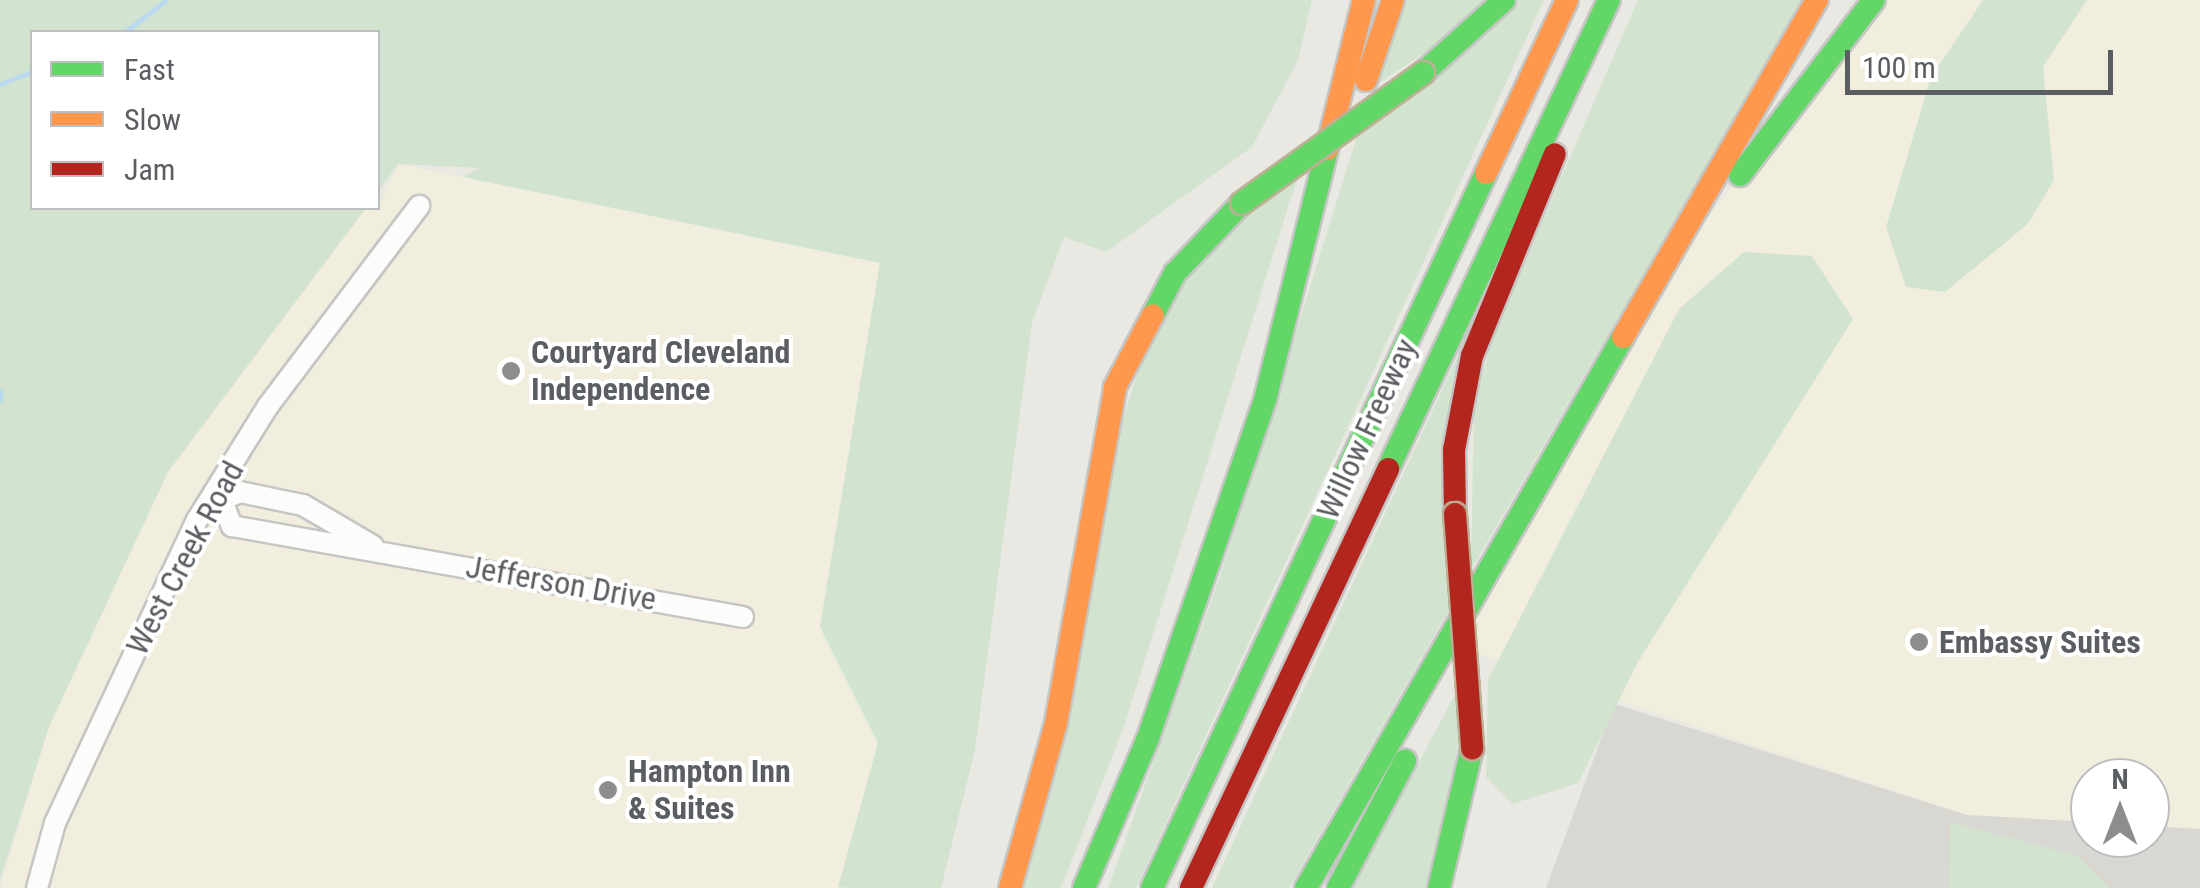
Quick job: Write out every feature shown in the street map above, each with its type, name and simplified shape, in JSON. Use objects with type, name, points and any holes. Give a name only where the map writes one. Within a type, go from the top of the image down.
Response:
[{"type":"highway","points":[[1084,888],[1148,738],[1265,400],[1364,0]]},
{"type":"highway","points":[[1288,296],[1393,0]]},
{"type":"highway","points":[[1010,888],[1056,722],[1114,388],[1175,273],[1242,203],[1423,73],[1504,0]]},
{"type":"highway","name":"Willow Freeway","points":[[1152,888],[1567,0]]},
{"type":"highway","points":[[1306,888],[1676,259],[1817,0]]},
{"type":"highway","points":[[1676,259],[1874,0]]},
{"type":"highway","points":[[1439,888],[1472,748],[1454,450],[1472,356],[1608,1]]},
{"type":"highway","name":"Willow Freeway","points":[[1191,888],[1608,1]]},
{"type":"highway","points":[[1338,888],[1503,558]]},
{"type":"street","name":"West Creek Road","points":[[36,888],[55,823],[268,406],[419,206]]},
{"type":"street","name":"Jefferson Drive","points":[[379,550],[303,505],[240,492],[216,503],[232,526],[743,617]]},
{"type":"shaded area","points":[[1874,0],[2200,0],[2200,829],[2170,827],[2170,758],[2070,758],[2070,821],[1967,815],[1449,645],[1676,259]]},
{"type":"shaded area","points":[[398,164],[880,263],[820,627],[878,743],[839,886],[848,888],[0,888],[49,727],[168,472],[364,210],[380,210]]},
{"type":"shaded area","points":[[1614,704],[1967,815],[2070,821],[2070,858],[2170,858],[2170,827],[2200,829],[2200,888],[1546,888]]},
{"type":"green space","points":[[0,0],[1312,0],[1298,60],[1252,147],[1106,252],[1064,237],[1032,323],[975,750],[941,888],[838,887],[878,743],[820,627],[880,263],[463,177],[480,168],[398,164],[380,189],[380,30],[30,30],[30,210],[364,210],[168,472],[49,727],[0,880]]},
{"type":"green space","points":[[1405,0],[1485,0],[1467,24],[1376,85]]},
{"type":"green space","points":[[1515,0],[1544,0],[1136,888],[1108,888],[1219,579],[1358,133]]},
{"type":"green space","points":[[1638,0],[1803,0],[1471,570],[1474,406],[1493,335]]},
{"type":"green space","points":[[1983,0],[2087,0],[2043,67],[2054,180],[2028,224],[1945,292],[1906,287],[1886,227],[1931,77]]},
{"type":"green space","points":[[1298,176],[1123,729],[1061,888],[1022,888],[1108,463],[1154,324],[1218,240]]},
{"type":"green space","points":[[1744,252],[1812,256],[1853,319],[1638,662],[1578,783],[1512,804],[1486,777],[1488,680],[1679,309]]},
{"type":"green space","points":[[1472,325],[1449,610],[1289,888],[1212,888]]},
{"type":"green space","points":[[1457,691],[1459,742],[1429,888],[1351,888]]},
{"type":"green space","points":[[1950,822],[2070,854],[2070,858],[2078,858],[2110,888],[1949,888]]},
{"type":"waterway","points":[[128,30],[166,0]]},
{"type":"waterway","points":[[0,84],[30,73]]},
{"type":"waterway","points":[[0,391],[0,400]]},
{"type":"traffic: fast","points":[[1423,73],[1504,0]]},
{"type":"traffic: fast","points":[[1388,469],[1609,0]]},
{"type":"traffic: fast","points":[[1740,175],[1874,0]]},
{"type":"traffic: fast","points":[[1242,203],[1423,73]]},
{"type":"traffic: fast","points":[[1084,888],[1148,738],[1265,400],[1327,149]]},
{"type":"traffic: fast","points":[[1152,888],[1486,173]]},
{"type":"traffic: fast","points":[[1153,315],[1175,273],[1242,203]]},
{"type":"traffic: fast","points":[[1306,888],[1623,337]]},
{"type":"traffic: fast","points":[[1439,888],[1472,748]]},
{"type":"traffic: fast","points":[[1338,888],[1405,761]]},
{"type":"traffic: slow","points":[[1327,149],[1364,0]]},
{"type":"traffic: slow","points":[[1366,80],[1393,0]]},
{"type":"traffic: slow","points":[[1486,173],[1567,0]]},
{"type":"traffic: slow","points":[[1623,337],[1817,0]]},
{"type":"traffic: slow","points":[[1010,888],[1056,723],[1115,387],[1153,315]]},
{"type":"traffic: jam","points":[[1455,514],[1454,450],[1472,356],[1555,154]]},
{"type":"traffic: jam","points":[[1191,888],[1388,469]]},
{"type":"traffic: jam","points":[[1455,514],[1472,748]]},
{"type":"place","name":"Courtyard Cleveland Independence","points":[[511,371]]},
{"type":"place","name":"Embassy Suites","points":[[1919,642]]},
{"type":"place","name":"Hampton Inn & Suites","points":[[608,790]]}]
